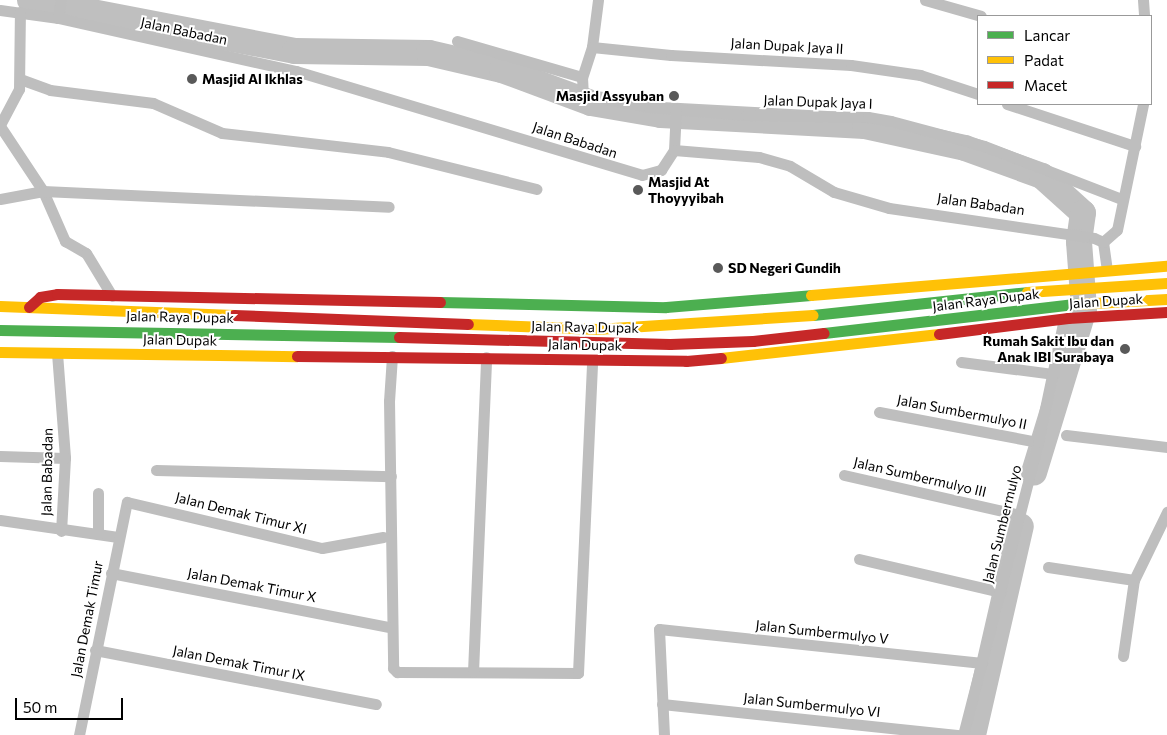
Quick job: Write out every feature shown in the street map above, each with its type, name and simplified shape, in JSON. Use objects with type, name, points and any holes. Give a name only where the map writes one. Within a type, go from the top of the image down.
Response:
[{"type":"main road","points":[[30,307],[40,297],[52,294],[666,307],[1167,266]]},
{"type":"main road","name":"Jalan Raya Dupak","points":[[0,306],[597,328],[744,322],[1074,288],[1167,283]]},
{"type":"main road","name":"Jalan Raya Dupak","points":[[0,330],[685,343],[818,335],[1076,304],[1167,299]]},
{"type":"main road","points":[[555,304],[555,327]]},
{"type":"main road","name":"Jalan Dupak","points":[[0,352],[486,357],[592,362],[686,361],[780,354],[1066,318],[1167,312]]},
{"type":"street","points":[[58,17],[61,0]]},
{"type":"street","points":[[457,41],[582,77],[592,46],[598,0]]},
{"type":"street","points":[[925,0],[978,15]]},
{"type":"street","points":[[1143,0],[1144,15]]},
{"type":"street","name":"Jalan Babadan","points":[[0,10],[58,17],[296,71],[642,176],[661,170],[674,150],[759,156],[790,166],[834,192],[889,208],[1069,232],[1098,240]]},
{"type":"street","points":[[20,12],[19,89],[0,126],[43,191],[65,241],[86,253],[112,296]]},
{"type":"street","name":"Jalan Dupak Jaya II","points":[[592,46],[671,55],[851,65],[920,75],[977,94]]},
{"type":"street","name":"Jalan Dupak Jaya I","points":[[582,77],[583,95],[676,111],[746,115],[868,117],[890,121],[984,146],[1121,199]]},
{"type":"street","points":[[20,79],[50,90],[152,103],[222,133],[388,152],[536,189]]},
{"type":"street","points":[[1010,105],[1135,146]]},
{"type":"street","points":[[1107,270],[1098,240],[1117,230],[1121,199],[1135,146],[1143,105]]},
{"type":"street","points":[[674,150],[676,111]]},
{"type":"street","points":[[0,199],[43,191],[390,207]]},
{"type":"street","name":"Jalan Sumbermulyo","points":[[963,735],[1001,592],[1066,318]]},
{"type":"street","name":"Jalan Babadan","points":[[57,353],[65,458],[61,531]]},
{"type":"street","points":[[392,356],[389,401],[393,670],[578,673],[592,362]]},
{"type":"street","points":[[473,672],[486,357]]},
{"type":"street","points":[[961,362],[1054,374]]},
{"type":"street","name":"Jalan Sumbermulyo II","points":[[879,412],[1038,442]]},
{"type":"street","points":[[1066,435],[1167,447]]},
{"type":"street","points":[[0,456],[65,458]]},
{"type":"street","points":[[156,470],[391,476]]},
{"type":"street","name":"Jalan Sumbermulyo III","points":[[844,475],[1020,515]]},
{"type":"street","points":[[98,493],[98,534]]},
{"type":"street","name":"Jalan Demak Timur XI","points":[[118,537],[129,501],[322,548],[383,537]]},
{"type":"street","points":[[1123,656],[1134,580],[1167,512]]},
{"type":"street","name":"Jalan Babadan","points":[[0,520],[61,531],[118,537]]},
{"type":"street","name":"Jalan Demak Timur","points":[[81,735],[95,650],[118,537]]},
{"type":"street","points":[[859,559],[1001,592]]},
{"type":"street","points":[[1048,567],[1134,580]]},
{"type":"street","name":"Jalan Demak Timur X","points":[[111,573],[388,627]]},
{"type":"street","name":"Jalan Sumbermulyo V","points":[[662,704],[659,629],[982,664]]},
{"type":"street","name":"Jalan Demak Timur IX","points":[[95,650],[376,704]]},
{"type":"street","points":[[662,704],[664,735]]},
{"type":"street","name":"Jalan Sumbermulyo VI","points":[[662,704],[959,735]]},
{"type":"waterway","points":[[30,0],[295,51],[429,53],[502,70],[591,103],[661,115],[865,126],[965,148],[1042,176],[1083,213],[1079,242],[1084,309],[1034,473]]},
{"type":"waterway","points":[[973,735],[1021,526]]},
{"type":"traffic: fast","points":[[813,315],[1027,292]]},
{"type":"traffic: fast","points":[[440,302],[666,307],[811,295]]},
{"type":"traffic: fast","points":[[824,333],[1076,304]]},
{"type":"traffic: fast","points":[[0,330],[399,337]]},
{"type":"traffic: slow","points":[[811,295],[1167,266]]},
{"type":"traffic: slow","points":[[1027,292],[1167,283]]},
{"type":"traffic: slow","points":[[1076,304],[1167,299]]},
{"type":"traffic: slow","points":[[0,306],[234,315]]},
{"type":"traffic: slow","points":[[468,324],[597,329],[813,315]]},
{"type":"traffic: slow","points":[[721,358],[939,334]]},
{"type":"traffic: slow","points":[[0,352],[297,356]]},
{"type":"traffic: jam","points":[[29,307],[40,297],[57,294],[440,302]]},
{"type":"traffic: jam","points":[[939,334],[1068,318],[1167,312]]},
{"type":"traffic: jam","points":[[234,315],[468,324]]},
{"type":"traffic: jam","points":[[399,337],[670,344],[753,341],[824,333]]},
{"type":"traffic: jam","points":[[297,356],[686,361],[721,358]]},
{"type":"place","name":"Masjid Al Ikhlas","points":[[192,79]]},
{"type":"place","name":"Masjid Assyuban","points":[[674,96]]},
{"type":"place","name":"Masjid At Thoyyyibah","points":[[638,190]]},
{"type":"place","name":"SD Negeri Gundih","points":[[718,268]]},
{"type":"place","name":"Rumah Sakit Ibu dan Anak IBI Surabaya","points":[[1125,349]]}]
